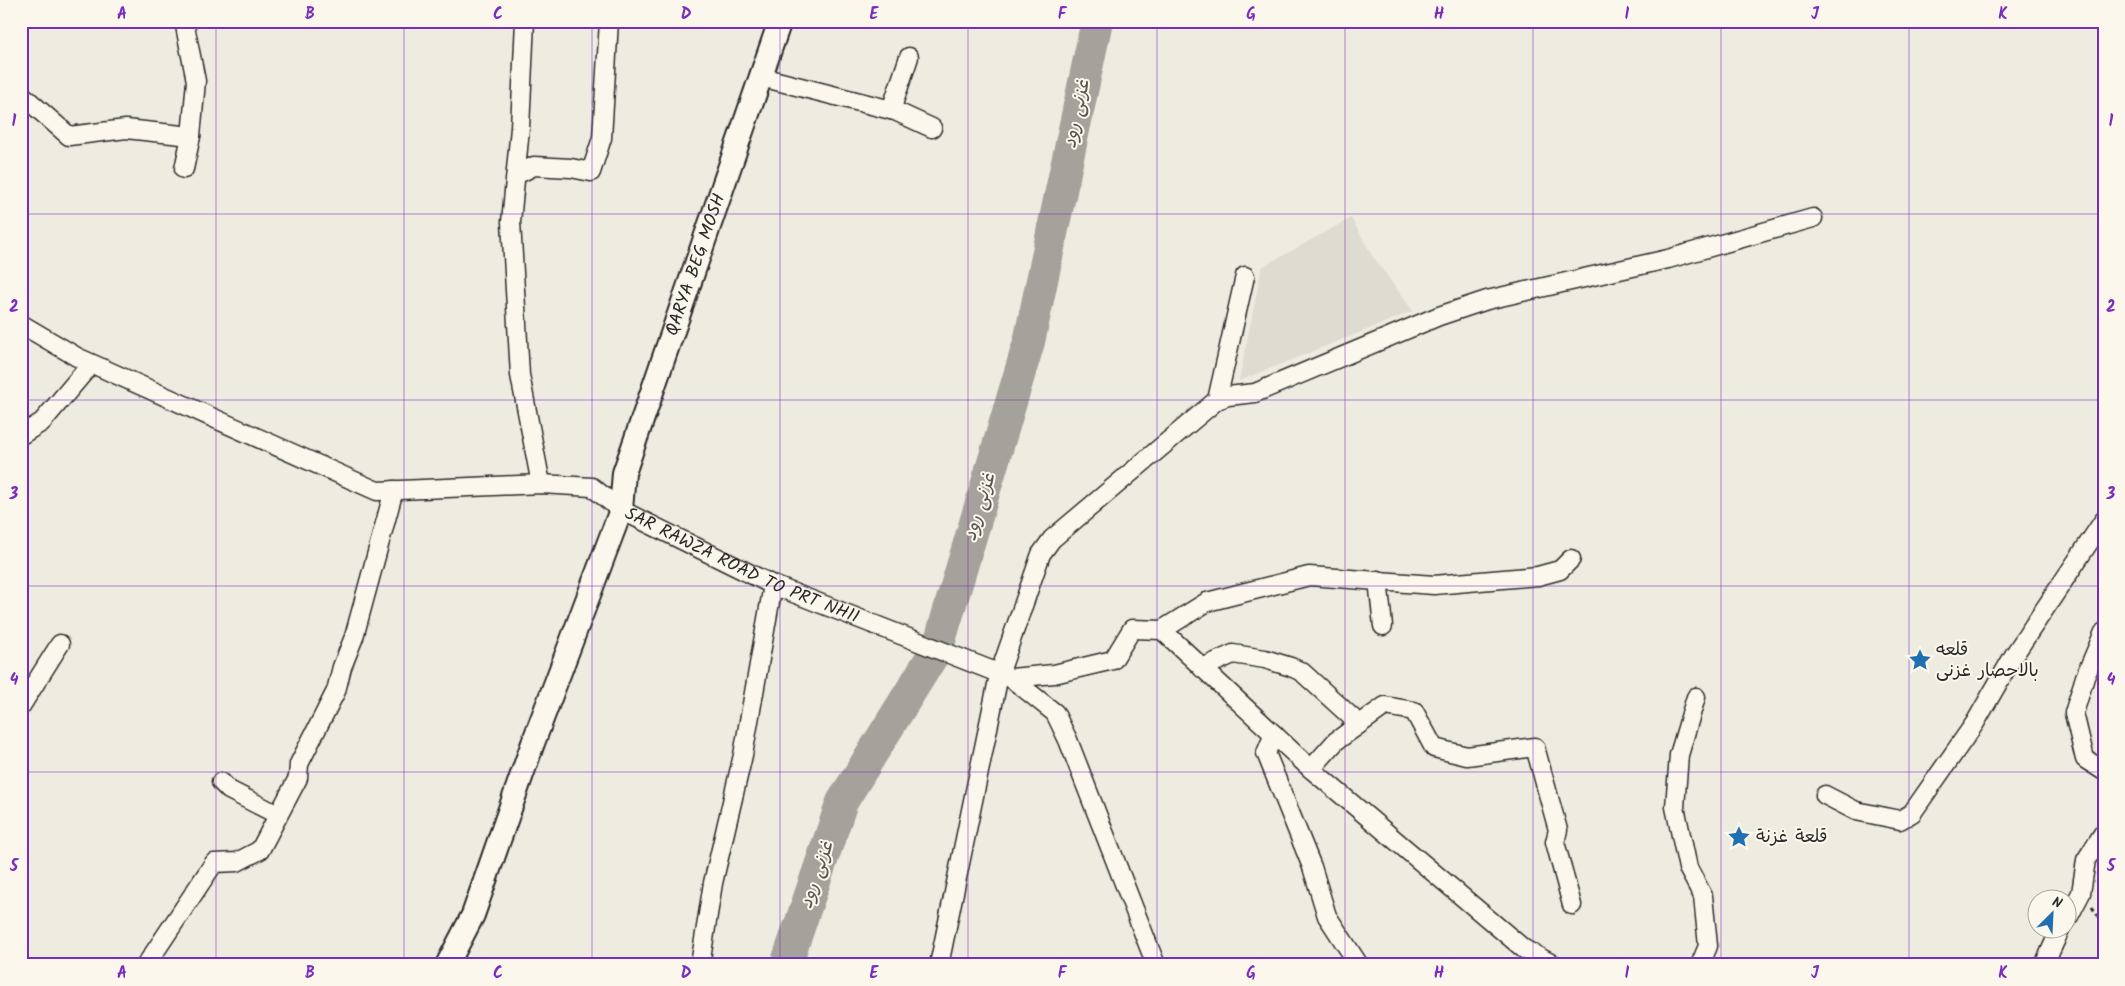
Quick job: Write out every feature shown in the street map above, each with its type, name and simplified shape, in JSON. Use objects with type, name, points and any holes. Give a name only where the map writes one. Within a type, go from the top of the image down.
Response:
[{"type":"main road","name":"QARYA BEG MOSH","points":[[620,510],[624,473],[780,21]]},
{"type":"main road","name":"SAR RAWZA ROAD TO PRT NH11","points":[[447,965],[474,915],[532,743],[620,510]]},
{"type":"street","points":[[184,21],[196,81],[191,136],[184,169]]},
{"type":"street","points":[[525,21],[516,175],[511,222],[520,375],[541,484]]},
{"type":"street","points":[[516,175],[534,166],[571,168],[591,172],[602,138],[609,21]]},
{"type":"street","points":[[891,110],[909,57]]},
{"type":"street","points":[[760,77],[891,110],[932,128]]},
{"type":"street","points":[[21,94],[69,136],[126,128],[191,136]]},
{"type":"street","points":[[939,965],[998,674],[1041,554],[1052,538],[1217,400],[1228,396],[1255,394],[1440,316],[1487,300],[1668,259],[1813,218]]},
{"type":"street","points":[[1217,400],[1245,276]]},
{"type":"street","points":[[21,324],[91,364],[377,491],[541,484],[577,488],[592,487],[620,510]]},
{"type":"street","points":[[21,435],[42,422],[91,364]]},
{"type":"street","points":[[146,965],[214,863],[237,862],[260,850],[298,778],[299,764],[336,692],[342,667],[354,637],[394,490]]},
{"type":"street","name":"SAR RAWZA ROAD TO PRT NH11","points":[[620,510],[772,585],[998,674],[1055,713],[1068,740],[1156,965]]},
{"type":"street","points":[[1824,795],[1856,811],[1900,820],[1912,813],[1975,723],[2014,655],[2104,520]]},
{"type":"street","points":[[998,674],[1054,674],[1113,660],[1132,629],[1162,630],[1207,602],[1309,576],[1434,585],[1538,576],[1560,570],[1571,559]]},
{"type":"street","points":[[1378,580],[1383,626]]},
{"type":"street","points":[[700,965],[713,883],[743,755],[772,585]]},
{"type":"street","points":[[1162,630],[1311,769],[1524,949],[1554,965]]},
{"type":"street","points":[[2104,632],[2084,677],[2074,713],[2085,758],[2104,771]]},
{"type":"street","points":[[21,706],[60,644]]},
{"type":"street","points":[[1202,668],[1233,654],[1265,659],[1291,667],[1302,672],[1358,723]]},
{"type":"street","points":[[1696,697],[1679,755],[1675,807],[1688,868],[1703,896],[1708,946],[1700,965]]},
{"type":"street","points":[[1311,769],[1336,741],[1358,723],[1385,706],[1414,711],[1434,748],[1467,756],[1535,747],[1558,830],[1555,842],[1572,905]]},
{"type":"street","points":[[1274,734],[1266,753],[1312,867],[1328,916],[1359,965]]},
{"type":"street","points":[[221,782],[229,790],[278,815]]},
{"type":"street","points":[[2078,899],[2081,893],[2086,860],[2104,832]]},
{"type":"street","points":[[2044,965],[2056,938]]},
{"type":"shaded area","points":[[1351,218],[1373,257],[1413,311],[1239,381],[1262,267]]},
{"type":"waterway","name":"غزنی رود","points":[[786,965],[842,802],[938,647],[1029,342],[1097,21]]},
{"type":"place","name":"قلعه بالاحصار غزنی","points":[[1920,660]]},
{"type":"place","name":"قلعة غزنة","points":[[1739,837]]}]
